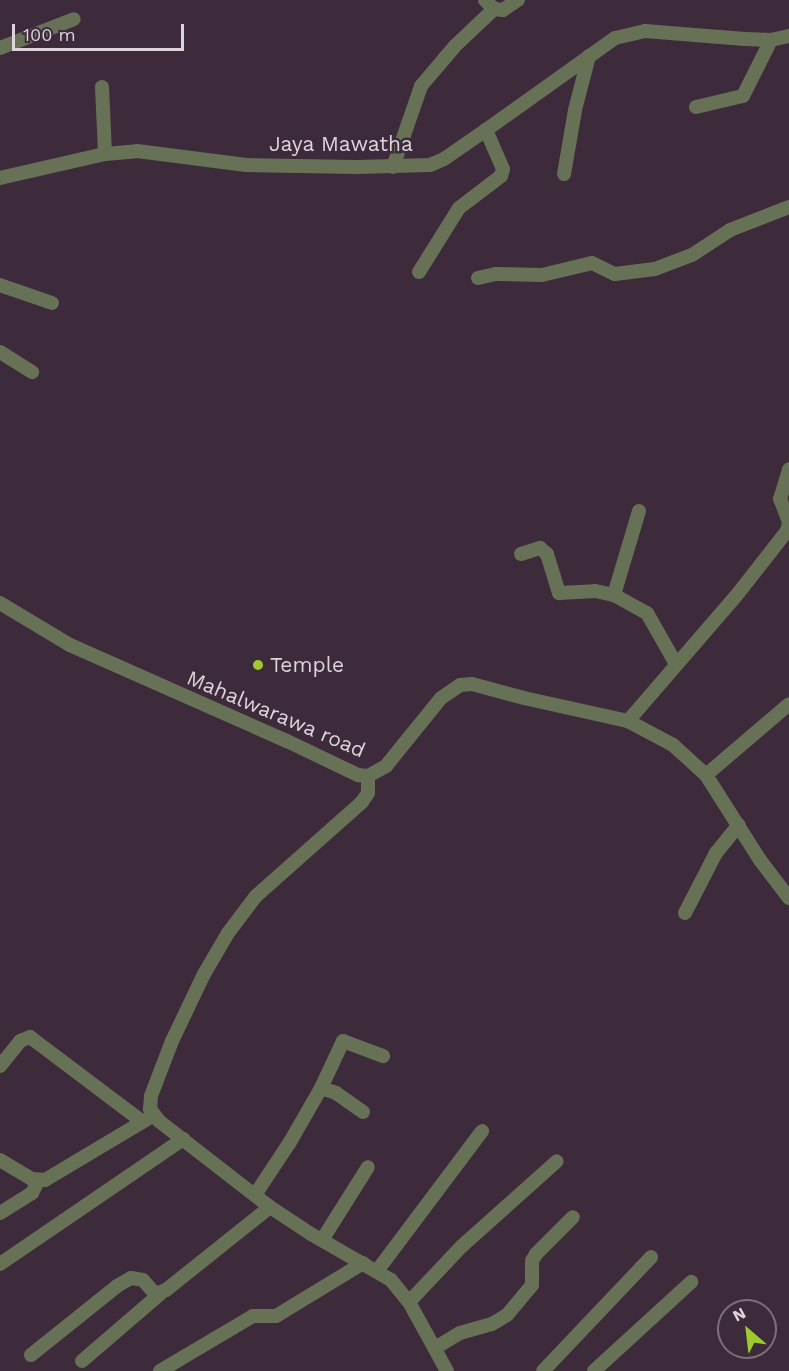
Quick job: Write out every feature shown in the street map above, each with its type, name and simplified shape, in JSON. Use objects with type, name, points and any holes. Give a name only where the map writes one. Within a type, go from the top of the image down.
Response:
[{"type":"street","points":[[393,167],[421,86],[490,4],[503,10],[518,0]]},
{"type":"street","points":[[0,48],[74,19]]},
{"type":"street","name":"Jaya Mawatha","points":[[0,178],[105,154],[137,151],[246,165],[393,167],[438,162],[615,38],[645,31],[771,40],[789,36]]},
{"type":"street","points":[[696,107],[743,96],[771,40]]},
{"type":"street","points":[[564,174],[575,110],[589,56]]},
{"type":"street","points":[[102,87],[105,154]]},
{"type":"street","points":[[419,272],[459,208],[501,176],[503,169],[486,130]]},
{"type":"street","points":[[478,278],[496,273],[542,275],[592,263],[615,274],[655,269],[692,255],[730,230],[789,207]]},
{"type":"street","points":[[0,285],[52,303]]},
{"type":"street","points":[[0,352],[32,372]]},
{"type":"street","points":[[628,721],[736,596],[786,531],[789,522],[780,499],[789,469]]},
{"type":"street","points":[[614,595],[639,511]]},
{"type":"street","points":[[521,554],[540,548],[548,554],[559,593],[595,591],[614,595],[646,614],[676,664]]},
{"type":"street","name":"Mahalwarawa road","points":[[0,603],[70,645],[287,741],[348,771],[368,776],[386,766],[441,698],[460,685],[472,684],[628,721],[673,745],[706,775],[760,860],[789,898]]},
{"type":"street","points":[[706,775],[789,704]]},
{"type":"street","points":[[0,1160],[38,1181],[45,1180],[148,1119],[151,1096],[172,1041],[204,974],[228,933],[256,896],[362,802],[368,792],[368,776]]},
{"type":"street","points":[[685,914],[716,853],[739,825]]},
{"type":"street","points":[[0,1066],[20,1041],[30,1036],[148,1119],[183,1139],[270,1207],[377,1271],[398,1288],[410,1302],[447,1371]]},
{"type":"street","points":[[255,1195],[321,1088],[343,1041],[383,1056]]},
{"type":"street","points":[[321,1088],[336,1093],[363,1112]]},
{"type":"street","points":[[377,1271],[482,1131]]},
{"type":"street","points":[[0,1264],[183,1139]]},
{"type":"street","points":[[410,1302],[462,1246],[557,1161]]},
{"type":"street","points":[[322,1240],[368,1167]]},
{"type":"street","points":[[0,1213],[32,1193],[38,1181]]},
{"type":"street","points":[[82,1361],[160,1294],[270,1207]]},
{"type":"street","points":[[435,1348],[460,1333],[492,1324],[507,1315],[532,1285],[532,1261],[536,1254],[573,1217]]},
{"type":"street","points":[[543,1371],[651,1257]]},
{"type":"street","points":[[160,1371],[253,1316],[276,1316],[363,1263]]},
{"type":"street","points":[[31,1355],[117,1286],[131,1278],[138,1277],[155,1294],[160,1294]]},
{"type":"street","points":[[594,1371],[691,1282]]},
{"type":"place","name":"Temple","points":[[258,665]]}]
